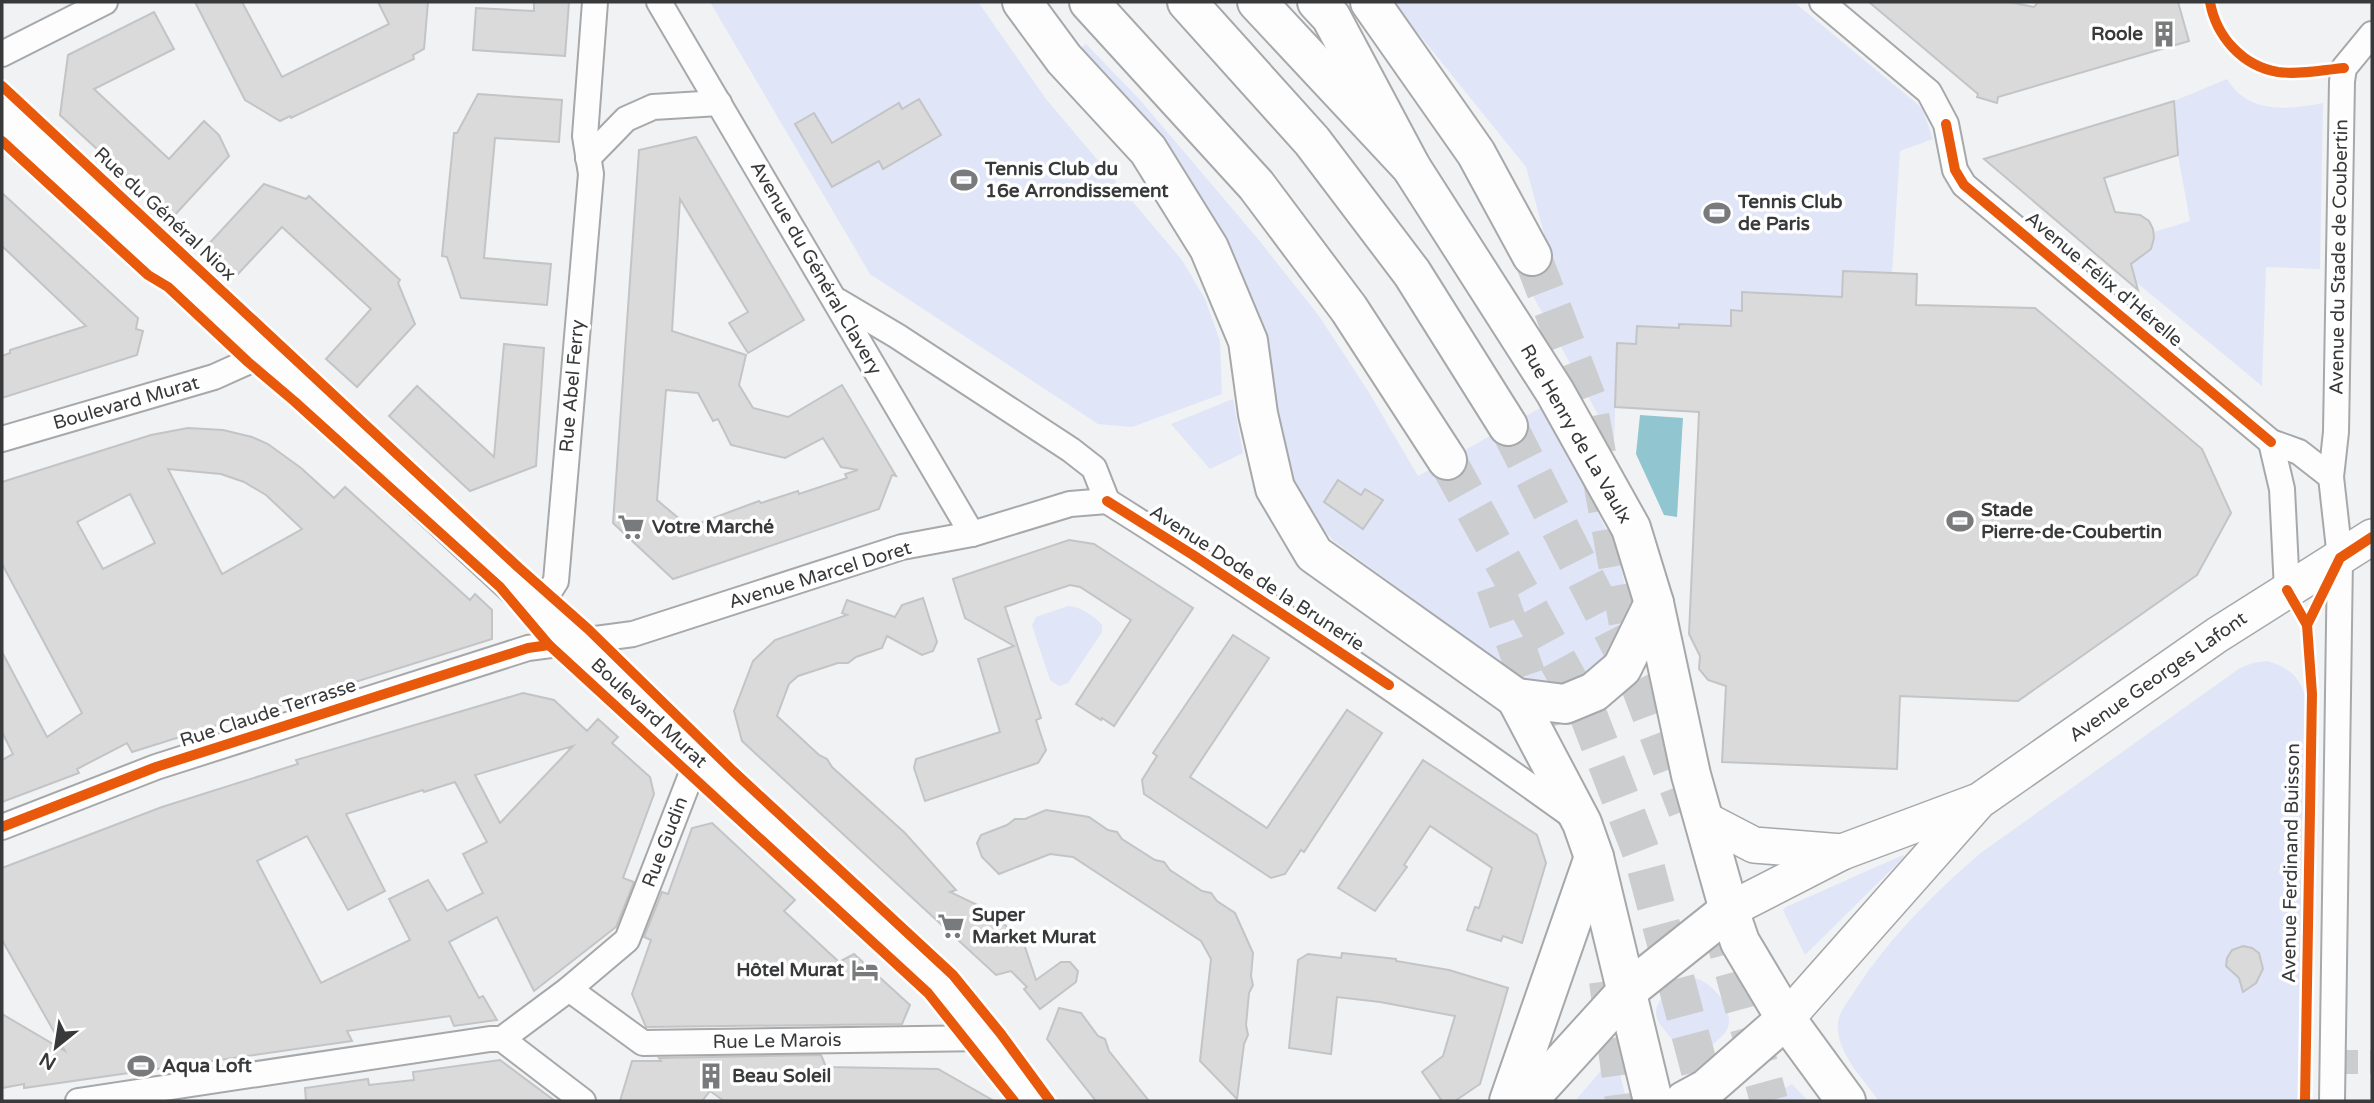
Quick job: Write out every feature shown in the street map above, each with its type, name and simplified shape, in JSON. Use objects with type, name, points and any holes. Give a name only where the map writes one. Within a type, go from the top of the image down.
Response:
[{"type":"main road","points":[[1022,2],[1064,59],[1148,150],[1209,248],[1248,341],[1258,414],[1275,488],[1314,554],[1516,698],[1588,840],[1653,1101]]},
{"type":"main road","points":[[1089,2],[1256,185],[1349,309],[1447,460]]},
{"type":"main road","points":[[1187,2],[1312,141],[1412,273],[1508,426]]},
{"type":"main road","points":[[1258,2],[1411,167]]},
{"type":"main road","name":"Rue Henry de La Vaulx","points":[[1317,2],[1331,16],[1411,167],[1555,392],[1631,528],[1654,603],[1692,775],[1740,942],[1786,1019],[1846,1101]]},
{"type":"main road","points":[[1370,2],[1476,153],[1532,256]]},
{"type":"main road","name":"Rue du Général Niox","points":[[2,116],[263,355]]},
{"type":"main road","name":"Boulevard Murat","points":[[263,355],[941,982],[1035,1101]]},
{"type":"main road","name":"Avenue Georges Lafont","points":[[1684,1101],[1706,1089],[1786,1019],[1979,801],[2206,642],[2372,537]]},
{"type":"main road","points":[[1516,698],[1565,704],[1594,692],[1622,668],[1654,603]]},
{"type":"main road","name":"Avenue Georges Lafont","points":[[1527,1101],[1626,992],[1729,910],[1842,852],[1979,801]]},
{"type":"main road","points":[[1704,819],[1754,845],[1842,852]]},
{"type":"main road","points":[[1509,1101],[1588,840]]},
{"type":"street","points":[[2,54],[105,2]]},
{"type":"street","name":"Rue Abel Ferry","points":[[538,608],[556,581],[591,173],[585,136],[595,2]]},
{"type":"street","name":"Avenue du Général Clavery","points":[[659,2],[972,534]]},
{"type":"street","name":"Avenue Félix d'Hérelle","points":[[1822,2],[1929,92],[1946,124],[1955,170],[1964,185],[2271,442],[2299,452],[2331,477]]},
{"type":"street","name":"Avenue du Stade de Coubertin","points":[[2331,477],[2336,432],[2342,81],[2344,68],[2367,39]]},
{"type":"street","points":[[588,158],[626,119],[653,107],[719,103]]},
{"type":"street","points":[[834,299],[897,336],[1071,450],[1094,468],[1107,501]]},
{"type":"street","name":"Boulevard Murat","points":[[2,439],[214,377],[263,355]]},
{"type":"street","points":[[2271,442],[2282,489],[2287,590]]},
{"type":"street","points":[[2331,477],[2340,558],[2332,1101]]},
{"type":"street","name":"Avenue Marcel Doret","points":[[576,643],[633,635],[902,547],[972,534],[1070,504],[1107,501]]},
{"type":"street","name":"Avenue Dode de la Brunerie","points":[[1107,501],[1389,685],[1588,840]]},
{"type":"street","name":"Rue Claude Terrasse","points":[[2,827],[156,767],[528,648],[576,643]]},
{"type":"street","name":"Rue Gudin","points":[[569,989],[627,940],[698,757]]},
{"type":"street","points":[[78,1101],[502,1039],[569,989]]},
{"type":"street","name":"Rue Le Marois","points":[[569,989],[643,1043],[987,1038]]},
{"type":"street","points":[[502,1039],[583,1101]]},
{"type":"shaded area","name":"Tennis Club du 16e Arrondissement","points":[[710,2],[978,2],[1046,99],[1182,260],[1205,299],[1220,341],[1222,394],[1132,427],[1098,424],[870,274]]},
{"type":"shaded area","name":"Tennis Club de Paris","points":[[1393,2],[1794,2],[1922,108],[1933,139],[1900,151],[1892,273],[1843,271],[1842,297],[1742,292],[1742,311],[1731,311],[1731,330],[1680,324],[1679,328],[1637,326],[1636,344],[1617,344],[1614,444],[1521,274],[1548,248],[1526,167]]},
{"type":"shaded area","points":[[1086,44],[1140,100],[1258,239],[1319,316],[1368,391],[1418,476],[1544,406],[1617,551],[1624,581],[1625,600],[1619,628],[1605,654],[1585,674],[1554,684],[1525,681],[1335,542],[1319,525],[1302,501],[1286,464],[1269,351],[1245,284],[1202,206],[1078,50]]},
{"type":"shaded area","points":[[2227,79],[2246,98],[2269,107],[2323,103],[2320,269],[2266,267],[2262,386],[2136,282],[2130,260],[2148,251],[2153,243],[2154,232],[2190,221],[2178,155],[2174,101]]},
{"type":"shaded area","points":[[1233,399],[1243,453],[1210,469],[1171,424]]},
{"type":"shaded area","points":[[1068,606],[1091,615],[1102,625],[1102,632],[1068,683],[1059,686],[1050,680],[1032,625],[1036,617]]},
{"type":"shaded area","points":[[2267,661],[2286,669],[2296,677],[2305,696],[2301,1101],[1879,1101],[1845,1054],[1838,1033],[1838,1022],[1843,1009],[1869,970],[1899,933],[1930,899],[1982,852],[2240,668]],"holes":[[[2243,946],[2250,948],[2262,960],[2262,971],[2256,983],[2242,989],[2238,974],[2230,971],[2226,964],[2232,950]]]},
{"type":"shaded area","points":[[1903,855],[1904,857],[1805,955],[1783,910]]},
{"type":"shaded area","points":[[1691,977],[1708,984],[1716,992],[1727,1010],[1729,1019],[1728,1028],[1722,1036],[1708,1048],[1696,1053],[1690,1053],[1677,1045],[1656,1014],[1659,1002],[1668,991]]},
{"type":"shaded area","points":[[1612,1058],[1616,1058],[1625,1095],[1612,1101],[1575,1101]]},
{"type":"shaded area","points":[[1792,1084],[1808,1101],[1762,1101]]},
{"type":"water","points":[[1640,415],[1683,418],[1677,517],[1664,515],[1636,454]]},
{"type":"building","points":[[195,2],[242,2],[282,77],[389,24],[378,2],[428,2],[424,49],[413,55],[414,59],[280,121],[245,100]]},
{"type":"building","points":[[534,2],[569,2],[565,56],[473,50],[476,8],[534,11]]},
{"type":"building","points":[[1869,2],[2009,2],[2034,7],[2038,2],[2178,2],[2189,41],[1998,97],[1997,103],[1977,97],[1978,94]]},
{"type":"building","points":[[154,12],[174,49],[94,89],[169,159],[204,121],[219,135],[229,156],[172,218],[60,115],[68,55]]},
{"type":"building","points":[[478,94],[562,100],[559,142],[495,138],[484,258],[551,264],[547,305],[461,298],[447,257],[442,256],[454,133],[457,133]]},
{"type":"building","points":[[919,99],[941,135],[883,169],[879,161],[832,187],[795,124],[814,113],[832,143],[899,103],[902,109]]},
{"type":"building","points":[[2174,101],[2178,155],[2104,178],[2115,212],[2140,215],[2149,221],[2153,229],[2151,249],[2131,264],[2138,290],[1984,159]]},
{"type":"building","points":[[696,137],[804,320],[748,353],[729,323],[748,312],[680,199],[672,331],[746,355],[739,385],[753,408],[788,417],[842,385],[896,476],[892,475],[879,509],[673,579],[613,523],[639,150]],"holes":[[[666,390],[698,393],[713,421],[718,419],[731,445],[785,458],[823,438],[841,467],[858,470],[845,474],[847,478],[799,494],[798,491],[761,503],[759,501],[689,527],[657,500]]]},
{"type":"building","points":[[264,184],[306,199],[309,196],[400,280],[398,283],[415,324],[357,387],[326,359],[371,309],[282,227],[236,276],[205,248]]},
{"type":"building","points":[[2,193],[138,318],[136,329],[143,331],[137,355],[2,398],[2,356],[10,353],[10,350],[86,326],[2,246]]},
{"type":"building","name":"Stade Pierre-de-Coubertin","points":[[1843,271],[1917,274],[1916,305],[2035,308],[2202,449],[2231,513],[2197,575],[2018,701],[1900,696],[1897,769],[1722,762],[1726,686],[1708,680],[1699,669],[1700,656],[1689,634],[1699,412],[1615,407],[1617,343],[1636,344],[1637,326],[1731,326],[1731,310],[1742,311],[1742,292],[1842,297]]},
{"type":"building","points":[[504,344],[544,348],[536,466],[470,491],[389,416],[417,386],[494,457]]},
{"type":"building","points":[[188,428],[223,430],[252,437],[268,444],[301,468],[334,498],[345,487],[470,600],[475,594],[492,610],[492,639],[132,752],[127,743],[77,769],[79,773],[2,802],[2,760],[13,754],[2,732],[2,652],[47,737],[82,713],[2,564],[2,482],[151,435]],"holes":[[[168,469],[221,474],[244,482],[266,495],[302,529],[222,574]],[[130,494],[155,543],[103,569],[77,522]]]},
{"type":"building","points":[[1338,480],[1361,495],[1365,489],[1383,500],[1363,529],[1324,502]]},
{"type":"building","points":[[1069,540],[1094,544],[1193,608],[1114,726],[1076,704],[1131,620],[1080,587],[1070,585],[1005,607],[1041,718],[1036,720],[1046,750],[1038,763],[925,801],[914,768],[916,759],[1000,732],[978,659],[1014,646],[965,618],[953,579]]},
{"type":"building","points":[[923,598],[937,642],[933,651],[922,655],[887,636],[882,648],[856,657],[848,663],[838,663],[798,676],[789,684],[777,716],[905,833],[956,890],[950,892],[988,910],[1024,944],[1036,980],[1061,962],[1070,962],[1078,971],[1076,982],[1040,1009],[1024,989],[1027,987],[1011,971],[996,975],[742,741],[734,711],[753,661],[775,640],[847,615],[842,613],[847,600],[895,617],[902,605]]},
{"type":"building","points":[[1233,635],[1269,658],[1190,777],[1267,828],[1347,710],[1382,733],[1304,852],[1301,850],[1285,874],[1271,878],[1144,794],[1142,780],[1157,756],[1153,753]]},
{"type":"building","points":[[523,693],[554,700],[587,731],[598,719],[618,737],[612,743],[650,777],[654,794],[623,878],[634,882],[616,927],[534,991],[497,917],[449,942],[479,998],[483,996],[497,1020],[454,1026],[450,1016],[347,1031],[352,1041],[24,1088],[24,1084],[2,1088],[2,1014],[65,1051],[2,940],[2,868],[162,807],[298,764],[296,760]],"holes":[[[573,746],[500,823],[475,775]],[[455,782],[487,842],[463,854],[483,893],[447,911],[428,880],[389,899],[410,940],[321,983],[257,861],[307,836],[348,910],[385,891],[346,814]]]},
{"type":"building","points":[[1423,760],[1537,835],[1546,863],[1522,943],[1503,936],[1501,941],[1467,930],[1475,907],[1479,908],[1492,868],[1430,826],[1404,865],[1407,867],[1375,911],[1338,888]]},
{"type":"building","points":[[1046,810],[1089,817],[1108,830],[1117,832],[1122,839],[1155,860],[1164,862],[1170,870],[1202,891],[1211,893],[1217,901],[1235,913],[1253,953],[1253,985],[1249,993],[1246,1025],[1248,1035],[1244,1044],[1237,1099],[1200,1061],[1211,959],[1201,941],[1073,857],[1050,854],[999,874],[982,857],[977,843],[981,835],[1015,819],[1025,819]]},
{"type":"building","points":[[712,823],[795,900],[784,911],[839,962],[854,954],[910,1005],[902,1024],[646,1027],[632,994],[651,940],[644,937],[662,892],[668,894],[692,828]]},
{"type":"building","points":[[2243,946],[2259,953],[2263,969],[2256,983],[2243,992],[2239,978],[2226,966],[2232,950]]},
{"type":"building","points":[[1342,953],[1396,959],[1449,970],[1508,988],[1480,1084],[1455,1101],[1442,1101],[1422,1072],[1443,1056],[1455,1016],[1337,997],[1331,1054],[1289,1048],[1298,960],[1308,954],[1341,958]]},
{"type":"building","points":[[1059,1008],[1081,1013],[1098,1036],[1105,1039],[1109,1051],[1149,1101],[1096,1101],[1047,1039]]},
{"type":"building","points":[[821,1055],[826,1067],[938,1069],[994,1101],[724,1101],[710,1091],[702,1101],[620,1101],[632,1061],[661,1061],[659,1058]]},
{"type":"building","points":[[500,1060],[555,1101],[306,1101],[305,1088],[368,1079],[369,1085],[414,1080],[413,1072]]},
{"type":"tunnel","points":[[1532,256],[1587,398],[1631,641]]},
{"type":"tunnel","points":[[1508,426],[1638,681],[1687,810]]},
{"type":"tunnel","points":[[1447,460],[1589,717],[1643,857],[1708,1101]]},
{"type":"tunnel","points":[[1495,586],[1546,730]]},
{"type":"tunnel","points":[[1719,917],[1769,1101]]},
{"type":"tunnel","points":[[1608,981],[1624,1101]]},
{"type":"tunnel","points":[[2334,1062],[2372,1062]]},
{"type":"cycle path","points":[[2210,2],[2218,26],[2233,48],[2265,69],[2302,73],[2344,68]]},
{"type":"cycle path","points":[[2,86],[518,567],[588,629],[733,771],[953,975],[1050,1101]]},
{"type":"cycle path","points":[[1946,124],[1955,170],[1964,185],[2271,442]]},
{"type":"cycle path","points":[[2,141],[148,275],[168,287],[500,587],[549,645],[928,993],[1014,1101]]},
{"type":"cycle path","points":[[1107,501],[1389,685]]},
{"type":"cycle path","points":[[2307,625],[2340,558],[2372,537]]},
{"type":"cycle path","name":"Avenue Ferdinand Buisson","points":[[2287,590],[2307,625],[2312,694],[2305,1101]]},
{"type":"cycle path","points":[[2,827],[156,767],[528,648],[549,645]]},
{"type":"place","name":"Roole","points":[[2164,34]]},
{"type":"place","name":"Tennis Club du 16e Arrondissement","points":[[964,180]]},
{"type":"place","name":"Tennis Club de Paris","points":[[1717,213]]},
{"type":"place","name":"Stade Pierre-de-Coubertin","points":[[1960,521]]},
{"type":"place","name":"Votre Marché","points":[[631,527]]},
{"type":"place","name":"Super Market Murat","points":[[951,926]]},
{"type":"place","name":"Hôtel Murat","points":[[865,970]]},
{"type":"place","name":"Aqua Loft","points":[[141,1066]]},
{"type":"place","name":"Beau Soleil","points":[[711,1076]]}]
